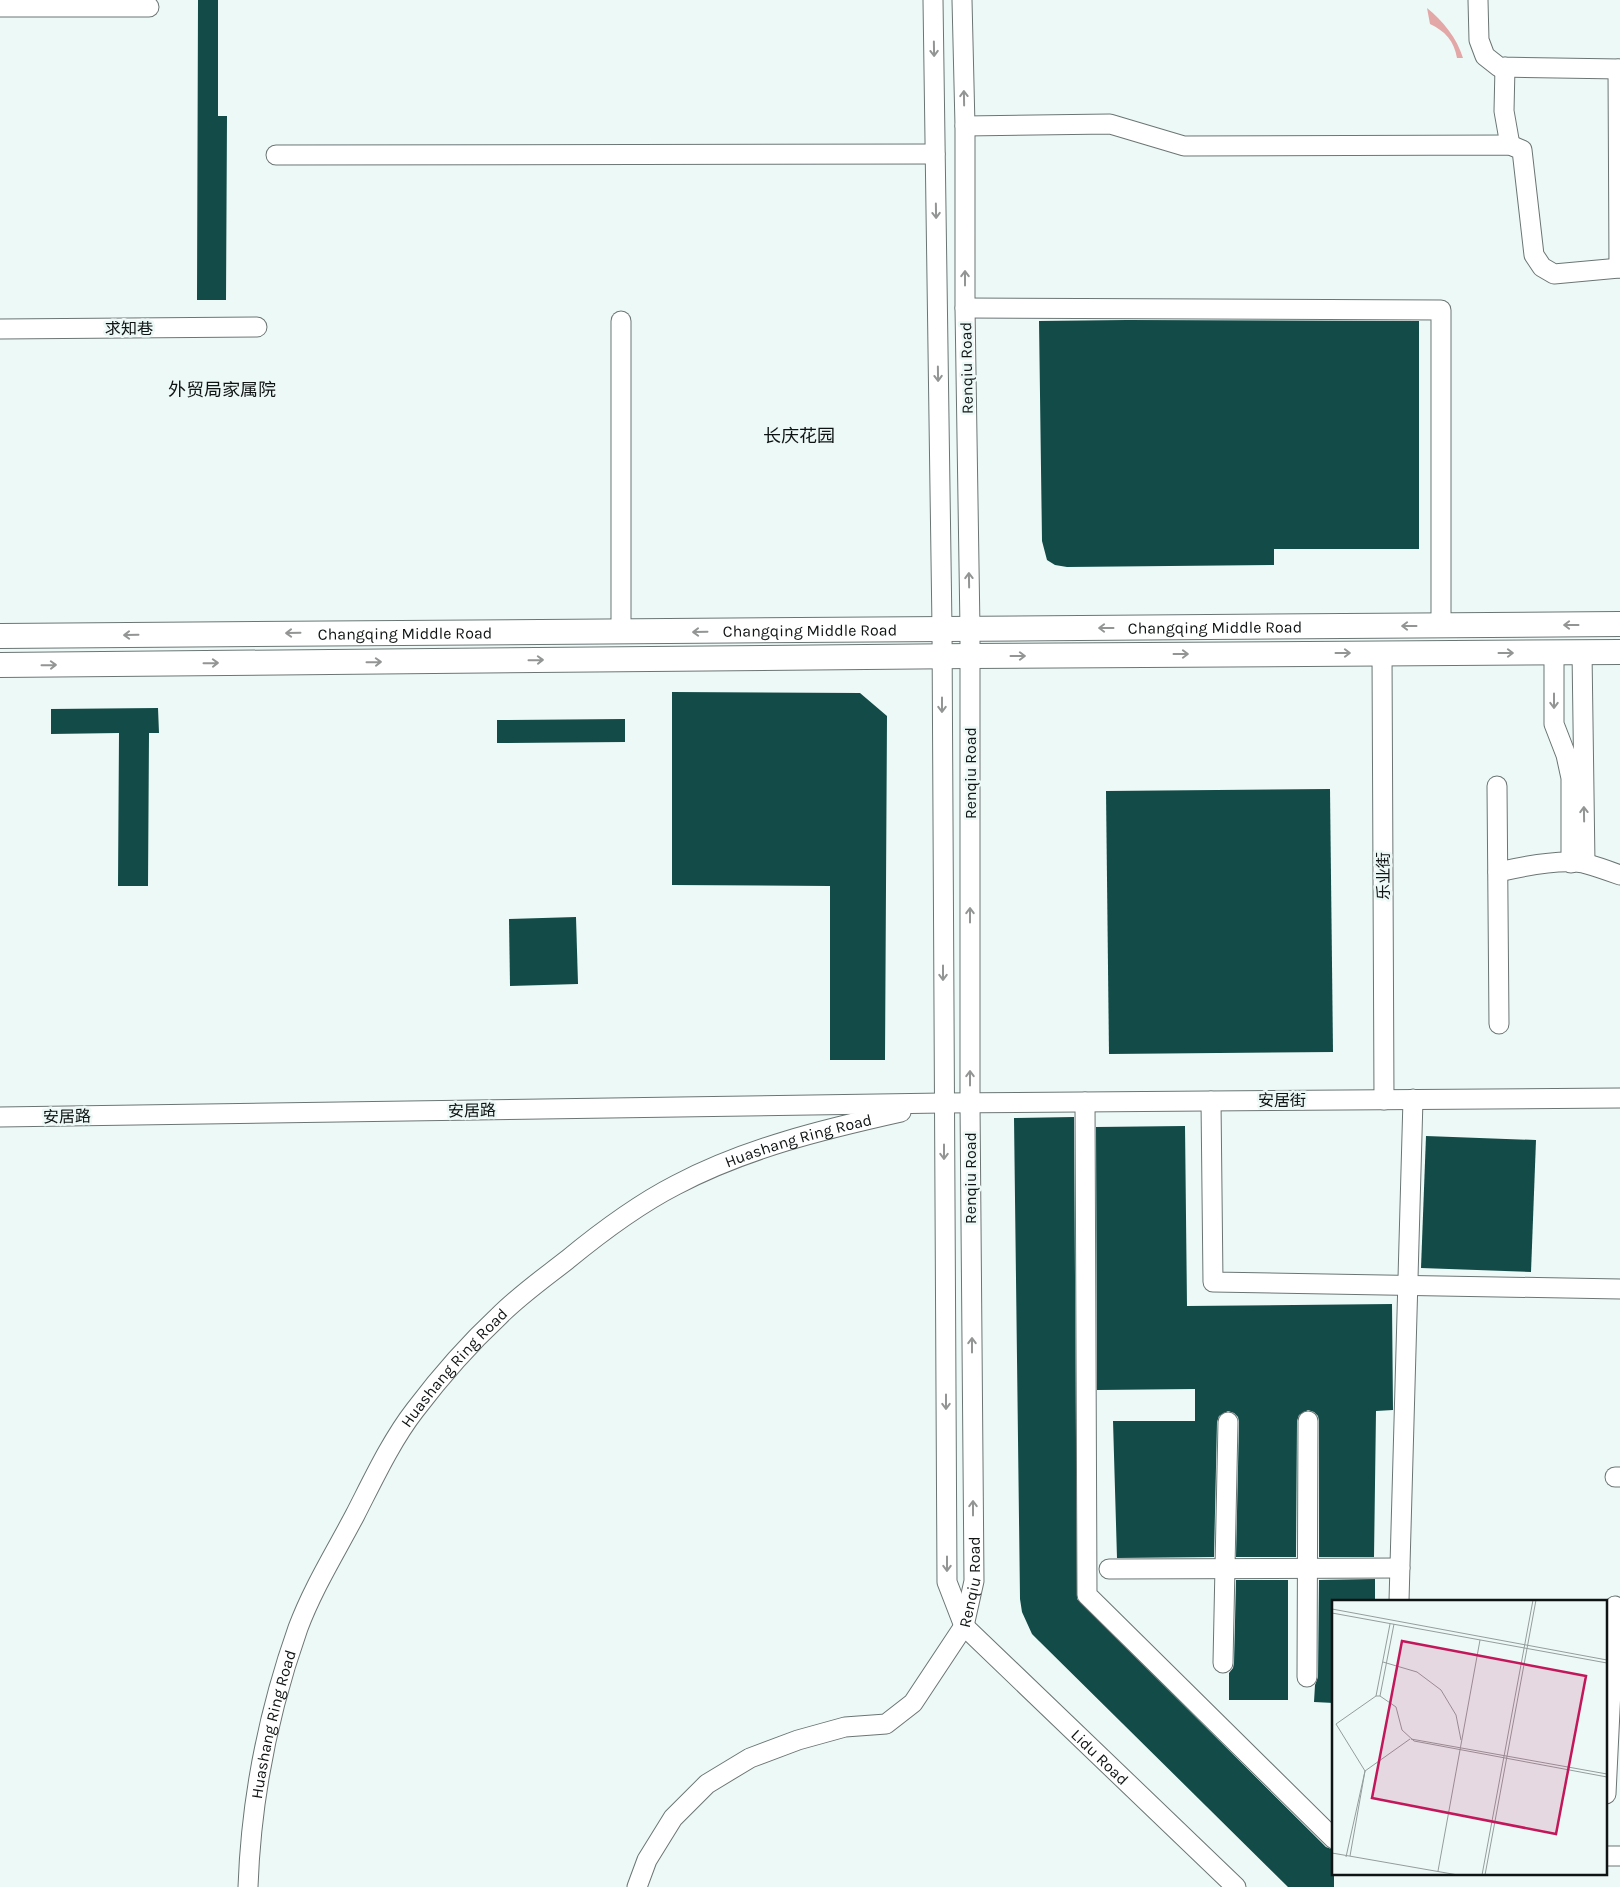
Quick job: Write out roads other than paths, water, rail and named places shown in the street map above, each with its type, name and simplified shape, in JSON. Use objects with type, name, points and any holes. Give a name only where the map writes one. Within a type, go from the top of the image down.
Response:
[{"type":"main road","name":"Changqing Middle Road","points":[[0,636],[621,633],[942,628],[1620,624]]},
{"type":"main road","name":"Changqing Middle Road","points":[[0,665],[1620,652]]},
{"type":"street","name":"Renqiu Road","points":[[933,0],[942,628],[948,1582],[964,1626]]},
{"type":"street","name":"Renqiu Road","points":[[962,0],[970,629],[970,1103],[974,1581],[964,1626]]},
{"type":"street","points":[[965,126],[1110,124],[1184,146],[1510,145],[1522,150],[1534,255],[1542,267],[1554,274],[1619,268],[1619,69],[1499,67],[1485,56],[1479,40],[1478,0]]},
{"type":"street","points":[[0,7],[149,7]]},
{"type":"street","points":[[1505,67],[1504,111],[1510,145]]},
{"type":"street","points":[[276,155],[935,154]]},
{"type":"street","points":[[965,308],[1441,310],[1441,626]]},
{"type":"street","points":[[621,321],[621,633]]},
{"type":"street","name":"求知巷","points":[[0,329],[257,327]]},
{"type":"street","points":[[1578,863],[1582,652]]},
{"type":"street","name":"乐业街","points":[[1382,653],[1384,1100]]},
{"type":"street","points":[[1554,653],[1554,724],[1566,755],[1571,778],[1578,863]]},
{"type":"street","points":[[1497,786],[1499,1024]]},
{"type":"street","points":[[1498,872],[1522,866],[1578,863],[1620,875]]},
{"type":"street","name":"安居街","points":[[944,1103],[1620,1098]]},
{"type":"street","points":[[1399,1600],[1414,1099]]},
{"type":"street","points":[[1211,1101],[1213,1282],[1620,1289]]},
{"type":"street","points":[[1085,1102],[1087,1595],[1332,1837]]},
{"type":"street","name":"安居路","points":[[0,1117],[944,1103]]},
{"type":"street","name":"Huashang Ring Road","points":[[248,1887],[256,1809],[265,1750],[280,1687],[299,1627],[322,1572],[380,1467],[413,1412],[455,1361],[500,1315],[557,1268],[631,1213],[676,1185],[723,1164],[824,1130],[944,1103]]},
{"type":"street","points":[[1307,1677],[1308,1421]]},
{"type":"street","points":[[1223,1663],[1228,1422]]},
{"type":"street","points":[[1109,1569],[1400,1568]]},
{"type":"street","points":[[1608,1752],[1615,1606]]},
{"type":"street","points":[[637,1887],[647,1860],[673,1818],[707,1784],[750,1758],[798,1740],[845,1727],[886,1724],[913,1703],[964,1626]]},
{"type":"street","name":"Lidu Road","points":[[964,1626],[1236,1887]]},
{"type":"district","name":"外贸局家属院","points":[[222,390]]},
{"type":"district","name":"长庆花园","points":[[799,436]]}]
